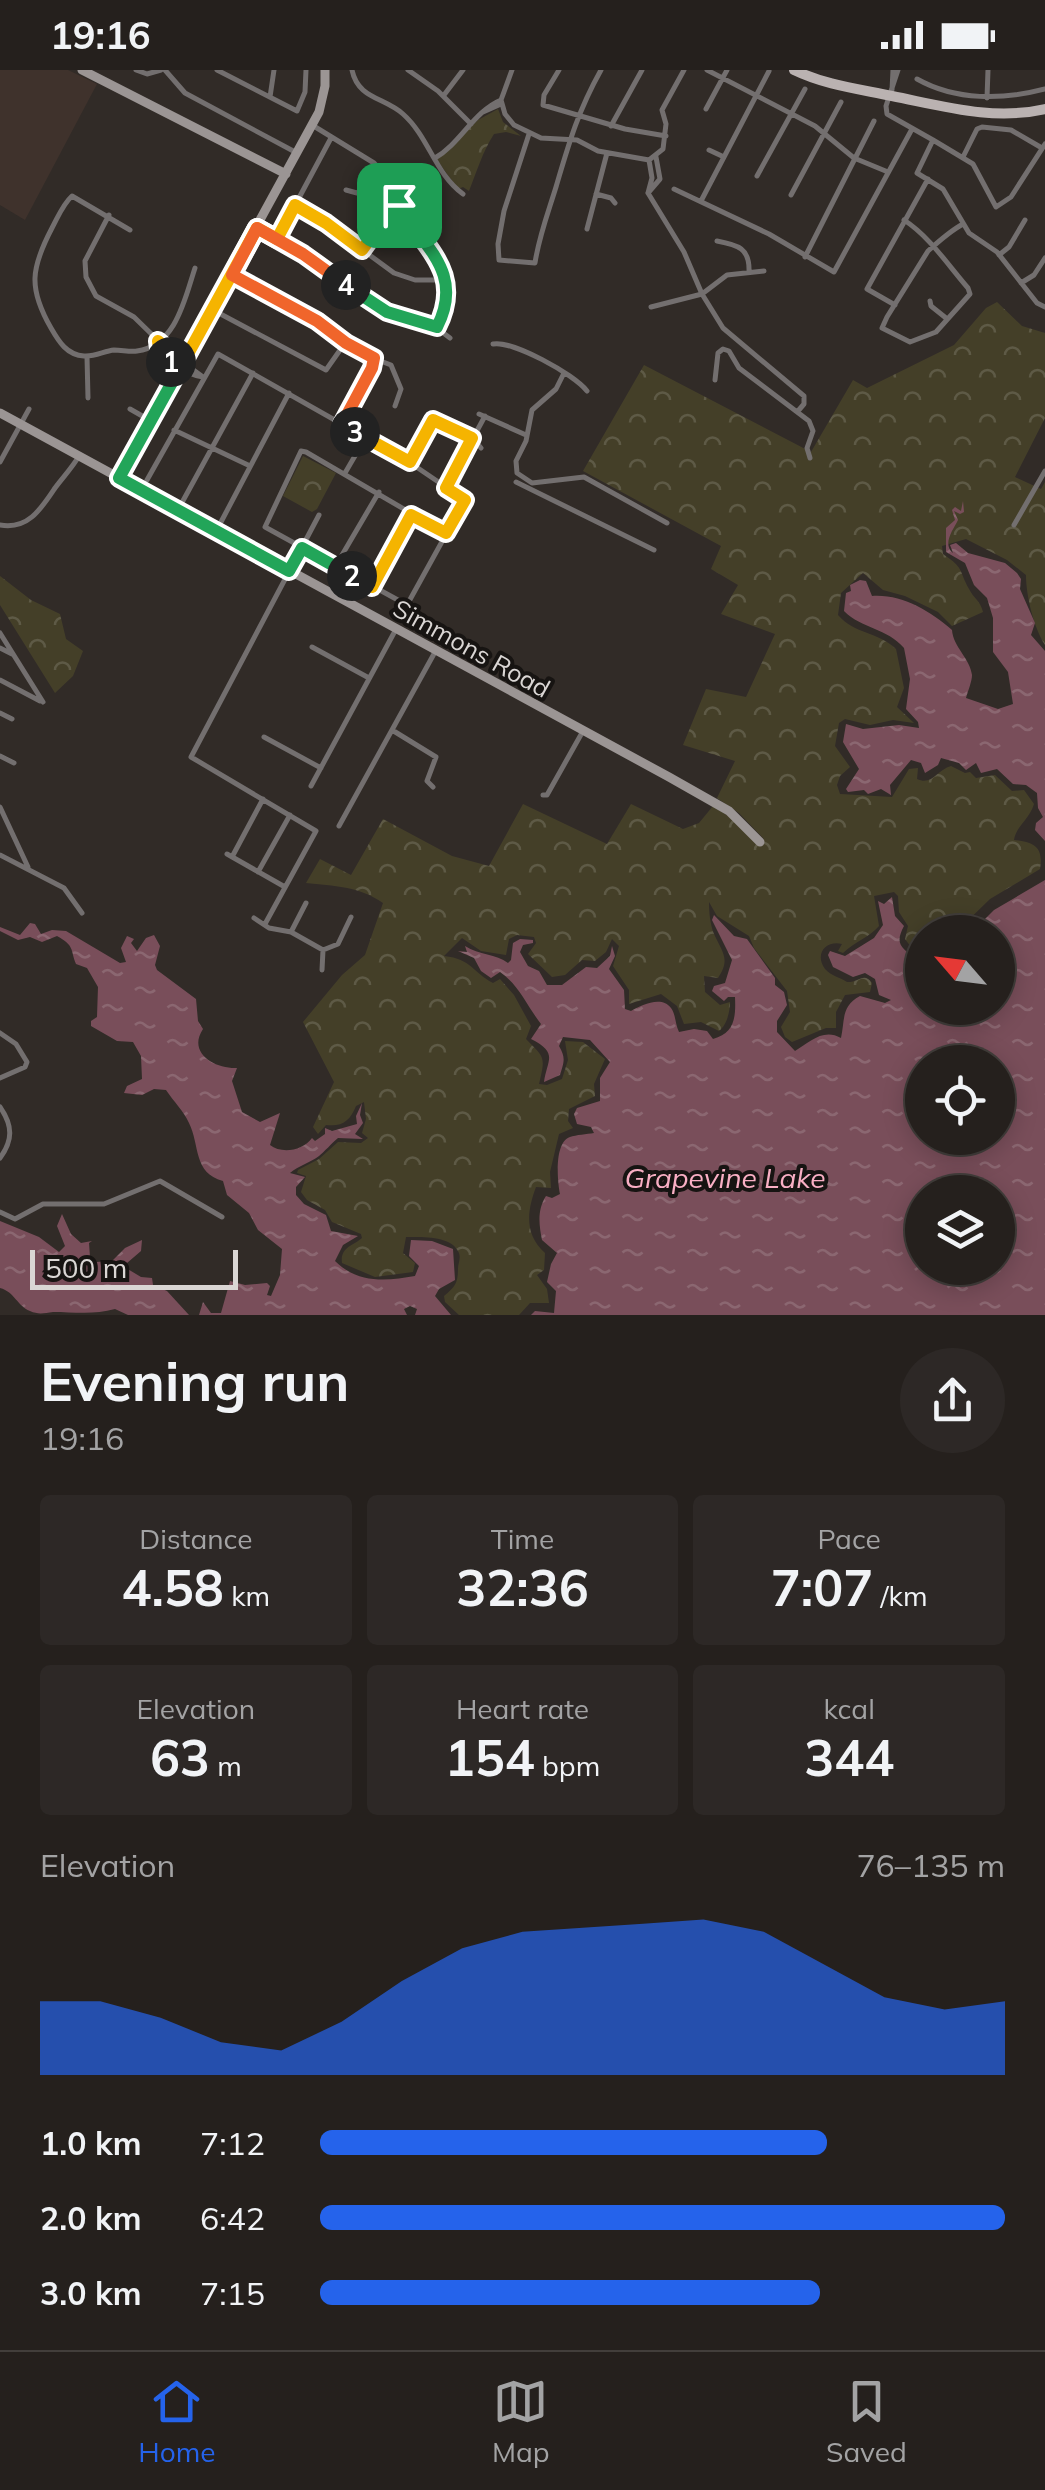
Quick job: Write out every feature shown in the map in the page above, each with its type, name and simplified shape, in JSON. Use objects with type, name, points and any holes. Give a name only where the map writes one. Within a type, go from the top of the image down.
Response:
[{"type":"main road","points":[[794,70],[826,82],[992,108],[1045,106]]},
{"type":"main road","points":[[812,70],[891,93]]},
{"type":"street","points":[[82,70],[286,174]]},
{"type":"street","points":[[136,70],[147,74],[163,70],[184,93],[297,153]]},
{"type":"street","points":[[217,70],[232,73],[297,110],[305,92],[306,70]]},
{"type":"street","points":[[270,98],[274,70]]},
{"type":"street","points":[[119,478],[311,128],[322,106],[325,70]]},
{"type":"street","points":[[352,70],[364,93],[404,114],[427,142],[448,181],[463,194]]},
{"type":"street","points":[[443,96],[463,70]]},
{"type":"street","points":[[435,158],[447,151],[483,112],[501,102],[512,70]]},
{"type":"street","points":[[558,70],[544,95],[543,105],[611,126],[666,136]]},
{"type":"street","points":[[529,134],[504,211],[499,260],[535,263],[541,228],[568,139],[583,100],[602,70]]},
{"type":"street","points":[[611,126],[642,70]]},
{"type":"street","points":[[684,70],[662,110],[666,136],[663,149],[652,159],[648,194],[684,252],[702,294],[734,339],[804,396],[798,411]]},
{"type":"street","points":[[707,70],[792,114],[854,158],[888,172]]},
{"type":"street","points":[[706,109],[728,70]]},
{"type":"street","points":[[896,70],[887,114],[963,156],[972,164],[993,204],[1000,206],[1011,197],[1044,146],[1011,130],[992,126],[977,128],[963,156]]},
{"type":"street","points":[[987,98],[988,70]]},
{"type":"street","points":[[412,71],[472,124]]},
{"type":"street","points":[[701,201],[769,71]]},
{"type":"street","points":[[917,80],[950,92],[987,98],[1045,90]]},
{"type":"street","points":[[756,176],[805,89]]},
{"type":"street","points":[[501,102],[510,121],[529,134],[568,139],[607,153],[652,159]]},
{"type":"street","points":[[791,195],[841,102]]},
{"type":"street","points":[[804,257],[874,121]]},
{"type":"street","points":[[311,128],[382,170],[399,205],[441,267],[445,307],[437,327]]},
{"type":"street","points":[[674,189],[781,240],[830,271],[836,270],[912,129]]},
{"type":"street","points":[[277,239],[331,138]]},
{"type":"street","points":[[933,140],[917,173],[943,189],[970,234],[999,255],[1045,307]]},
{"type":"street","points":[[708,150],[724,158]]},
{"type":"street","points":[[587,229],[607,153]]},
{"type":"street","points":[[648,194],[660,175],[652,159]]},
{"type":"street","points":[[346,190],[357,193],[382,170]]},
{"type":"street","points":[[651,174],[660,175]]},
{"type":"street","points":[[895,305],[867,289],[928,180]]},
{"type":"street","points":[[596,194],[615,203]]},
{"type":"street","points":[[130,230],[109,215],[72,196],[68,198],[37,257],[34,284],[42,312],[61,346],[87,357],[115,350],[136,352],[158,341],[172,329],[180,314],[195,268]]},
{"type":"street","points":[[295,205],[406,278],[445,280]]},
{"type":"street","points":[[362,250],[399,205]]},
{"type":"street","points":[[109,215],[88,253],[86,277],[96,296],[134,317],[158,341],[159,348],[203,377]]},
{"type":"street","points":[[904,220],[932,247],[970,294],[936,332],[912,342],[882,328],[932,247],[963,224]]},
{"type":"street","points":[[999,255],[1009,247],[1025,220]]},
{"type":"street","points":[[257,228],[303,254],[371,304],[396,316],[437,327],[450,338]]},
{"type":"street","points":[[416,242],[423,238]]},
{"type":"street","points":[[717,241],[740,247],[749,257],[749,272]]},
{"type":"street","points":[[1021,283],[1034,275],[1045,258]]},
{"type":"street","points":[[651,307],[702,294],[727,276],[764,271]]},
{"type":"street","points":[[232,275],[390,365],[400,393],[395,406]]},
{"type":"street","points":[[930,301],[946,318]]},
{"type":"street","points":[[213,310],[326,370],[346,343]]},
{"type":"street","points":[[493,344],[504,342],[564,373],[587,391]]},
{"type":"street","points":[[715,380],[718,353],[729,351],[739,368],[798,411],[813,428],[808,445],[810,458]]},
{"type":"street","points":[[147,480],[216,354],[410,462],[465,500],[407,605],[265,528],[301,452],[346,473],[446,533]]},
{"type":"street","points":[[87,357],[88,398]]},
{"type":"street","points":[[342,424],[374,358]]},
{"type":"street","points":[[177,510],[253,373]]},
{"type":"street","points":[[564,373],[556,389],[532,410],[528,435],[516,460],[517,473],[532,483],[584,477],[667,524]]},
{"type":"street","points":[[221,522],[290,392]]},
{"type":"street","points":[[0,462],[29,409]]},
{"type":"street","points":[[130,409],[151,421]]},
{"type":"street","name":"Simmons Road","points":[[0,413],[729,811],[760,842]]},
{"type":"street","points":[[446,488],[482,415],[528,435]]},
{"type":"street","points":[[410,462],[433,420],[472,438],[481,448]]},
{"type":"street","points":[[174,430],[249,466]]},
{"type":"street","points":[[346,473],[366,438]]},
{"type":"street","points":[[0,525],[27,522],[48,502],[80,456]]},
{"type":"street","points":[[1014,525],[1045,471]]},
{"type":"street","points":[[516,482],[654,550]]},
{"type":"street","points":[[336,566],[379,492]]},
{"type":"street","points":[[266,924],[316,831],[191,760],[191,754],[319,514]]},
{"type":"street","points":[[372,587],[411,515]]},
{"type":"street","points":[[311,786],[396,629]]},
{"type":"street","points":[[0,633],[43,702],[0,680]]},
{"type":"street","points":[[312,647],[369,678]]},
{"type":"street","points":[[0,648],[14,656]]},
{"type":"street","points":[[340,826],[435,652]]},
{"type":"street","points":[[0,713],[12,719]]},
{"type":"street","points":[[392,730],[436,757],[427,781],[432,787]]},
{"type":"street","points":[[544,794],[548,795],[582,731]]},
{"type":"street","points":[[264,737],[321,768]]},
{"type":"street","points":[[0,756],[14,763]]},
{"type":"street","points":[[263,800],[230,855],[286,887]]},
{"type":"street","points":[[0,807],[29,870]]},
{"type":"street","points":[[258,872],[290,815]]},
{"type":"street","points":[[0,855],[64,888],[82,913]]},
{"type":"street","points":[[291,932],[306,903]]},
{"type":"street","points":[[254,918],[323,950]]},
{"type":"street","points":[[323,950],[338,944],[351,918]]},
{"type":"street","points":[[322,970],[323,950]]},
{"type":"street","points":[[0,1033],[16,1044],[27,1065],[0,1078]]},
{"type":"street","points":[[0,1107],[11,1134],[0,1158]]},
{"type":"street","points":[[0,1212],[15,1219],[46,1203],[104,1204],[160,1181],[222,1218]]},
{"type":"shaded area","points":[[0,70],[68,70],[97,84],[25,220],[0,205]]},
{"type":"green space","points":[[498,109],[503,122],[521,136],[494,134],[469,191],[458,189],[437,160],[478,120]]},
{"type":"green space","points":[[997,302],[1022,326],[1045,333],[1045,418],[1015,477],[1041,489],[1045,482],[1045,645],[1031,612],[1026,575],[1007,560],[966,539],[942,546],[943,554],[958,566],[983,612],[952,626],[938,612],[883,590],[863,573],[841,593],[838,615],[896,649],[904,688],[897,707],[914,723],[893,720],[870,725],[845,719],[839,723],[835,746],[850,767],[837,785],[840,794],[892,797],[909,769],[918,768],[917,779],[922,781],[951,766],[976,778],[995,775],[1012,791],[1024,790],[1034,804],[1014,840],[1039,850],[1040,869],[990,899],[974,915],[905,915],[905,921],[894,892],[874,896],[879,926],[843,953],[838,951],[842,944],[836,943],[821,953],[827,971],[847,982],[869,980],[870,992],[845,995],[836,1012],[836,1028],[826,1028],[792,1042],[781,1027],[790,1012],[787,991],[749,936],[717,916],[709,902],[714,934],[725,960],[718,978],[704,976],[705,992],[720,1005],[730,1002],[728,1018],[719,1031],[701,1022],[684,1024],[677,1006],[661,994],[629,1004],[629,990],[613,966],[619,946],[612,939],[606,952],[595,961],[582,960],[565,975],[552,977],[528,954],[536,943],[534,937],[517,935],[509,939],[506,955],[481,951],[462,938],[444,956],[466,963],[493,983],[500,979],[514,995],[531,1026],[526,1039],[542,1058],[539,1084],[562,1079],[568,1060],[565,1041],[583,1042],[605,1059],[594,1084],[595,1096],[569,1109],[568,1121],[573,1128],[559,1134],[550,1172],[551,1188],[536,1187],[531,1205],[529,1222],[533,1238],[545,1253],[544,1270],[537,1275],[547,1289],[549,1303],[530,1303],[519,1315],[459,1315],[444,1296],[456,1281],[459,1253],[450,1243],[436,1238],[406,1237],[403,1253],[415,1263],[413,1272],[375,1277],[342,1263],[345,1250],[362,1238],[361,1234],[332,1222],[325,1210],[307,1200],[301,1192],[306,1176],[297,1173],[338,1142],[361,1143],[368,1138],[362,1133],[366,1119],[364,1102],[356,1106],[345,1122],[326,1125],[318,1134],[313,1127],[334,1082],[303,1022],[342,975],[365,955],[383,903],[355,890],[306,883],[320,859],[351,875],[383,819],[452,856],[489,866],[523,804],[607,844],[631,804],[683,829],[699,823],[713,806],[739,823],[759,845],[764,839],[739,813],[717,798],[735,761],[683,745],[706,689],[746,697],[775,634],[721,614],[738,585],[711,569],[721,546],[583,471],[644,365],[811,452],[853,380],[867,388],[954,345],[986,308]]},
{"type":"green space","points":[[303,456],[336,473],[312,512],[283,496]]},
{"type":"green space","points":[[0,576],[31,600],[60,614],[66,639],[83,651],[73,676],[55,693],[0,605]]},
{"type":"water","points":[[963,501],[964,512],[954,511],[958,520],[949,537],[950,549],[953,553],[950,545],[956,543],[968,553],[1005,563],[1017,573],[1035,623],[1031,635],[1045,651],[1045,841],[1035,830],[1043,817],[1037,793],[1026,785],[1013,784],[997,769],[981,773],[976,763],[966,770],[959,763],[941,758],[938,765],[925,773],[921,763],[911,760],[890,785],[891,795],[881,789],[868,794],[864,790],[846,789],[859,769],[843,742],[846,724],[863,729],[899,725],[919,728],[906,709],[910,679],[904,648],[844,611],[850,585],[866,581],[872,596],[905,601],[934,616],[952,630],[971,669],[966,698],[998,709],[1013,704],[1008,672],[993,652],[993,618],[987,598],[974,585],[965,563],[946,552],[946,528],[955,520],[952,510],[955,507],[961,511]]},
{"type":"water","name":"Grapevine Lake","points":[[1045,880],[1045,1315],[531,1315],[535,1311],[554,1313],[556,1291],[547,1282],[557,1253],[542,1240],[541,1207],[546,1196],[560,1194],[558,1164],[565,1141],[594,1133],[591,1127],[577,1124],[574,1114],[577,1108],[600,1101],[600,1078],[610,1062],[590,1040],[563,1037],[559,1046],[564,1060],[560,1075],[544,1082],[548,1053],[531,1039],[541,1024],[507,977],[500,972],[491,978],[481,971],[474,958],[458,951],[467,952],[465,946],[508,963],[513,943],[533,940],[523,945],[520,952],[528,966],[539,971],[547,985],[562,985],[586,967],[597,968],[610,956],[612,946],[615,956],[609,969],[624,990],[625,1009],[631,1011],[651,1002],[662,1002],[673,1011],[679,1032],[707,1031],[713,1039],[729,1029],[735,1005],[735,997],[724,1001],[712,991],[714,986],[725,983],[732,960],[712,920],[714,915],[734,936],[747,939],[775,978],[775,985],[784,992],[787,1005],[777,1021],[777,1032],[795,1051],[822,1035],[841,1038],[847,1009],[860,996],[885,1003],[891,1000],[879,995],[875,979],[865,973],[853,977],[833,967],[828,955],[830,951],[845,956],[874,938],[883,925],[878,901],[884,904],[892,897],[895,916],[904,926],[900,938],[905,949],[905,1025],[1015,1025],[1015,915],[989,915]]},
{"type":"water","points":[[30,923],[41,934],[66,931],[120,963],[126,962],[121,948],[127,936],[134,939],[131,943],[137,951],[146,938],[154,935],[160,946],[157,970],[196,999],[198,1021],[203,1029],[198,1045],[201,1052],[220,1066],[237,1068],[232,1081],[242,1112],[260,1122],[280,1113],[270,1145],[275,1148],[298,1148],[325,1134],[325,1128],[332,1131],[357,1124],[362,1103],[363,1123],[355,1134],[363,1139],[338,1138],[319,1156],[290,1173],[305,1177],[296,1187],[296,1195],[304,1204],[326,1215],[331,1231],[358,1236],[343,1245],[335,1261],[353,1274],[383,1280],[415,1276],[419,1266],[409,1256],[411,1240],[432,1241],[453,1249],[455,1280],[435,1296],[451,1315],[415,1315],[417,1309],[410,1306],[404,1309],[407,1315],[199,1315],[203,1302],[211,1313],[221,1313],[230,1281],[245,1285],[267,1283],[267,1295],[271,1296],[280,1275],[282,1249],[258,1230],[249,1213],[227,1195],[223,1181],[207,1172],[189,1123],[166,1090],[154,1089],[142,1095],[124,1093],[127,1086],[142,1079],[141,1056],[133,1042],[117,1041],[91,1026],[97,1017],[98,987],[87,968],[76,964],[69,945],[57,936],[42,942],[30,937],[18,940],[0,931],[0,927],[20,935]]},
{"type":"water","points":[[62,1214],[71,1234],[81,1243],[92,1241],[90,1257],[96,1262],[112,1261],[125,1248],[142,1240],[141,1251],[126,1268],[141,1277],[152,1278],[153,1285],[167,1291],[189,1315],[128,1315],[115,1309],[39,1313],[22,1306],[0,1288],[0,1221],[39,1237],[59,1252],[65,1246],[57,1226]]},
{"type":"route","points":[[399,205],[362,250],[295,205],[277,239],[257,228],[183,363],[158,341],[170,362],[180,368],[119,478],[289,571],[302,548],[372,587],[411,515],[446,533],[465,500],[446,488],[472,438],[433,420],[410,462],[342,424],[374,365],[374,358],[362,354],[317,321],[232,275],[257,228],[303,254],[371,304],[396,316],[437,327],[446,298],[441,267],[399,205]]}]
